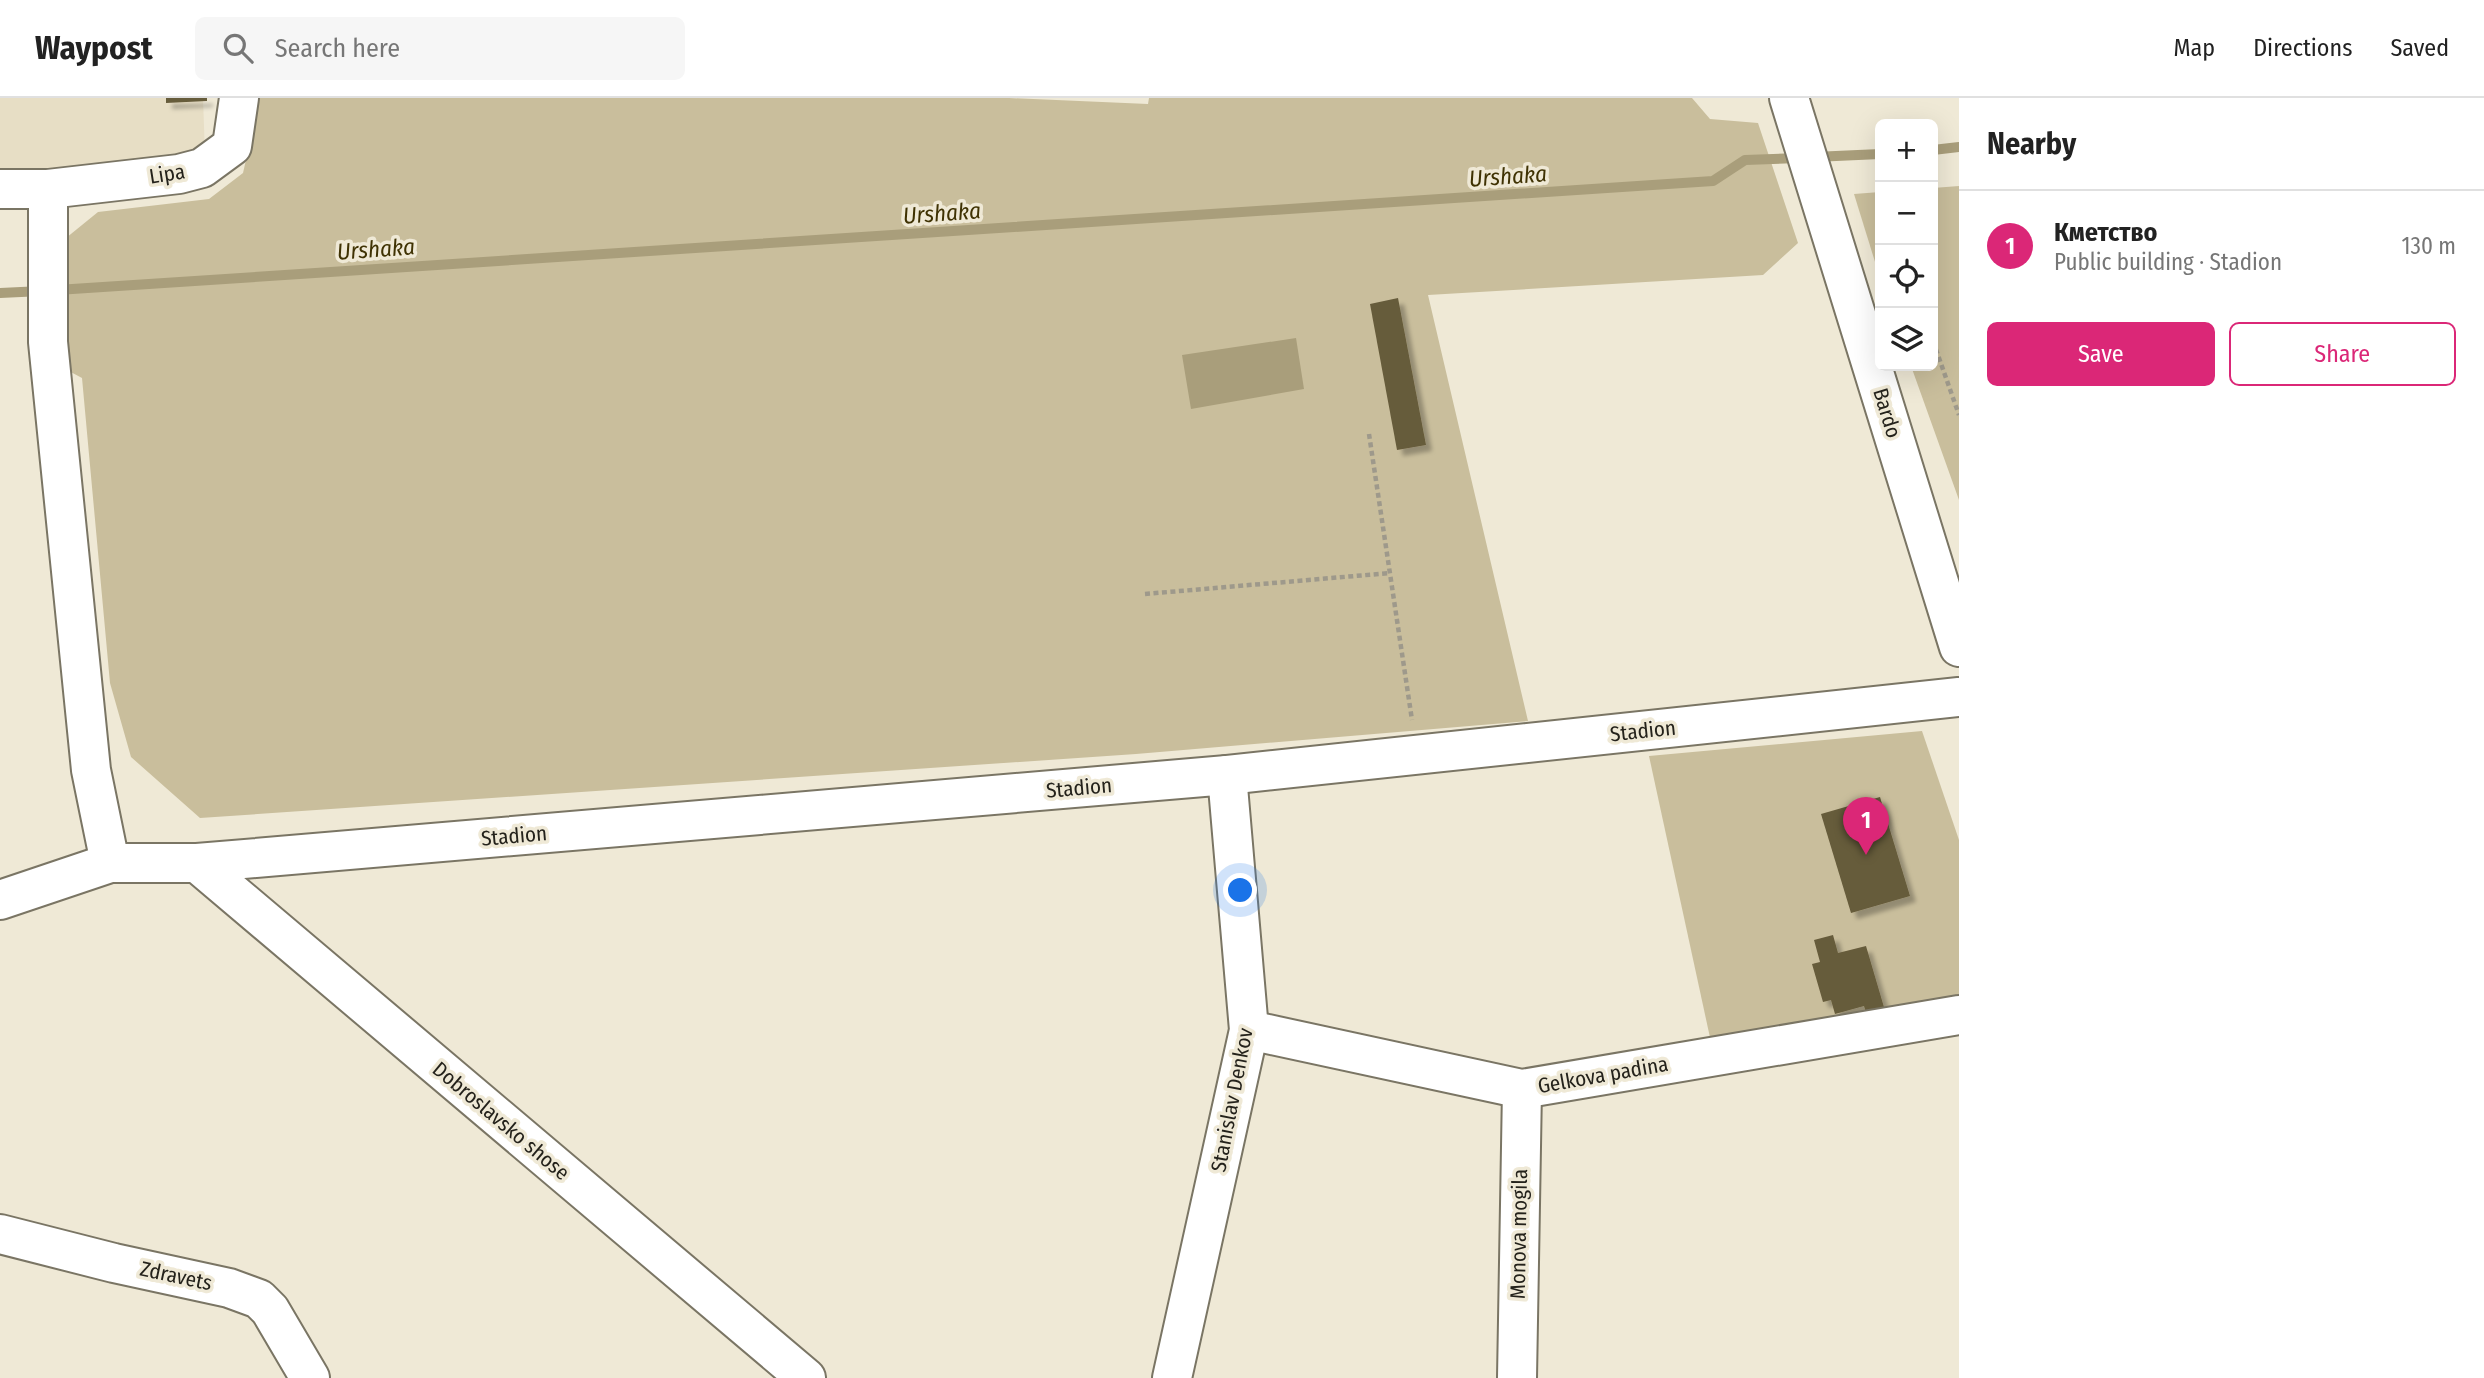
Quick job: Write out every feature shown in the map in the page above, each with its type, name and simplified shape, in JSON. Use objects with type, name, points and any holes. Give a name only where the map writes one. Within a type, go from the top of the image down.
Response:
[{"type":"street","name":"Lipa","points":[[0,189],[48,189],[202,168],[232,146],[239,98]]},
{"type":"street","name":"Bardo","points":[[1791,102],[1959,647]]},
{"type":"street","points":[[48,189],[48,342],[91,770],[110,863]]},
{"type":"street","name":"Stadion","points":[[197,863],[1227,775],[1959,697]]},
{"type":"street","name":"Stanislav Denkov","points":[[1172,1378],[1250,1030],[1227,775]]},
{"type":"street","points":[[0,900],[110,863],[197,863]]},
{"type":"street","name":"Dobroslavsko shose","points":[[197,863],[806,1378]]},
{"type":"street","name":"Gelkova padina","points":[[1250,1030],[1522,1089],[1959,1015]]},
{"type":"street","name":"Monova mogila","points":[[1517,1378],[1522,1089]]},
{"type":"street","name":"Zdravets","points":[[0,1234],[229,1288],[259,1299],[270,1310],[310,1378]]},
{"type":"path","points":[[1938,355],[1959,415]]},
{"type":"path","points":[[1368,434],[1414,731]]},
{"type":"path","points":[[1145,594],[1390,573]]},
{"type":"shaded area","points":[[0,98],[203,98],[205,155],[0,177]]},
{"type":"shaded area","points":[[260,98],[1009,98],[1148,104],[1149,98],[1692,98],[1710,119],[1758,123],[1798,243],[1763,275],[1428,295],[1528,721],[1136,754],[200,818],[131,757],[110,683],[82,378],[67,370],[66,238],[98,212],[209,199],[243,173]]},
{"type":"shaded area","points":[[1959,186],[1959,500],[1913,371],[1938,371],[1938,188]]},
{"type":"shaded area","points":[[1875,192],[1875,262],[1854,194]]},
{"type":"shaded area","points":[[1296,338],[1304,389],[1191,409],[1182,355]]},
{"type":"shaded area","points":[[1922,731],[1959,840],[1959,1015],[1714,1056],[1649,756]]},
{"type":"building","points":[[166,98],[207,98],[207,101],[166,103]]},
{"type":"building","points":[[1398,298],[1426,445],[1397,450],[1370,304]]},
{"type":"building","points":[[1880,797],[1910,896],[1851,913],[1821,814]]},
{"type":"building","points":[[1833,935],[1838,953],[1866,946],[1886,1014],[1868,1019],[1864,1006],[1835,1014],[1831,1000],[1823,1002],[1812,964],[1820,962],[1814,940]]},
{"type":"waterway","name":"Urshaka","points":[[1938,149],[1959,147]]},
{"type":"waterway","name":"Urshaka","points":[[1814,157],[1875,154]]},
{"type":"waterway","name":"Urshaka","points":[[57,290],[1713,181],[1745,160],[1799,158]]},
{"type":"waterway","name":"Urshaka","points":[[0,293],[42,291]]},
{"type":"place","name":"Кметство","points":[[1866,855]]}]
